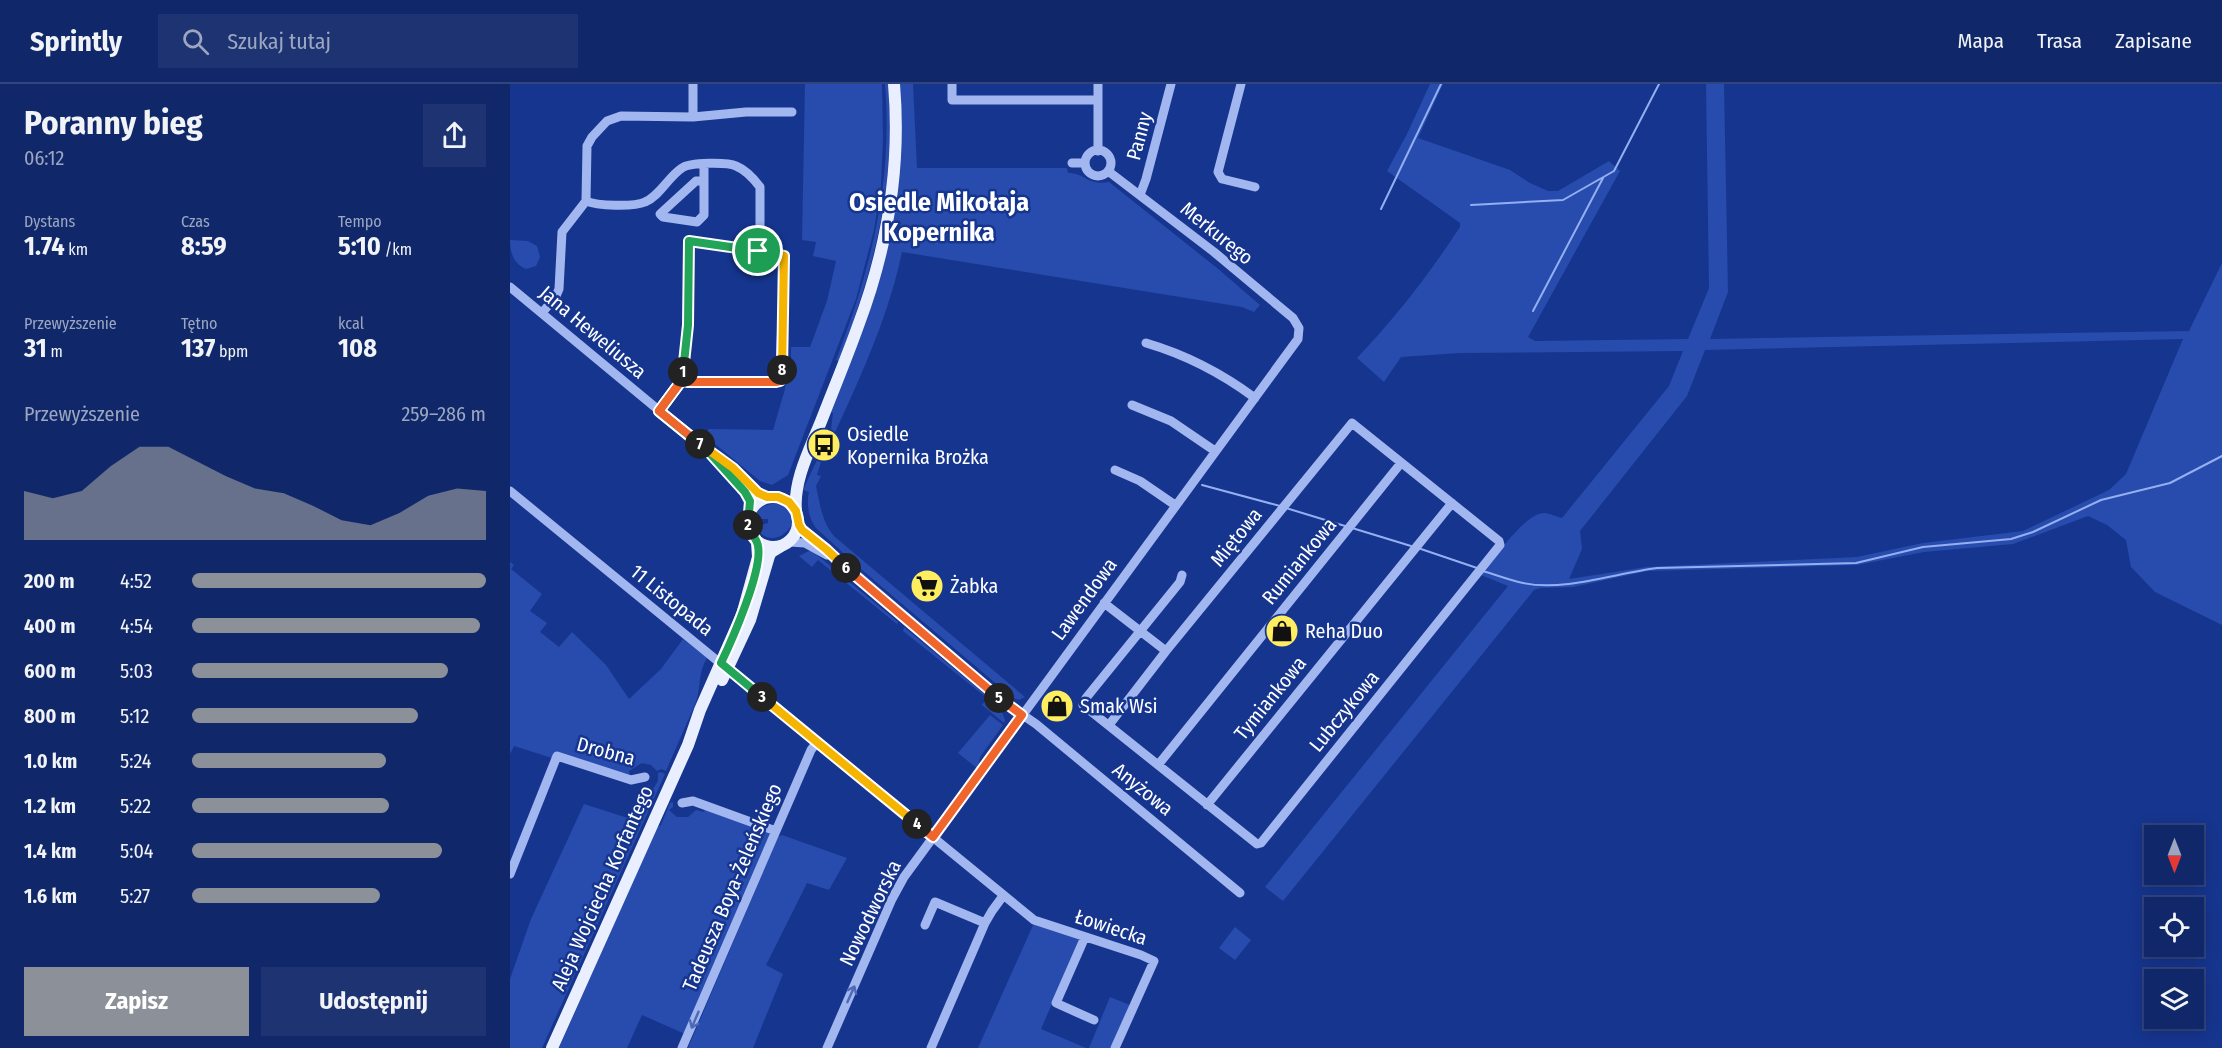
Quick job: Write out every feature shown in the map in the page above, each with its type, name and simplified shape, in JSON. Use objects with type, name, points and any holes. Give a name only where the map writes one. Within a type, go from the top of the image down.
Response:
[{"type":"main road","points":[[802,469],[789,489],[755,504],[750,512],[749,529],[757,542],[768,547],[785,544],[796,535],[799,525],[796,499],[802,469],[859,324],[882,246],[893,172],[894,84]]},
{"type":"main road","points":[[773,497],[789,502],[796,511]]},
{"type":"main road","name":"Aleja Wojciecha Korfantego","points":[[725,666],[758,557],[757,542]]},
{"type":"main road","name":"Aleja Wojciecha Korfantego","points":[[552,1048],[688,745],[700,711],[750,620],[769,556],[771,552],[785,544]]},
{"type":"street","points":[[693,84],[693,117]]},
{"type":"street","points":[[952,84],[952,100],[1098,100]]},
{"type":"street","points":[[1098,84],[1098,151]]},
{"type":"street","name":"Panny","points":[[1140,195],[1171,84]]},
{"type":"street","points":[[1241,84],[1218,172],[1222,178],[1255,187]]},
{"type":"street","points":[[542,313],[559,289],[564,226],[579,212],[586,201],[587,146],[607,121],[621,116],[693,117],[746,112],[792,112]]},
{"type":"street","points":[[1098,151],[1109,158],[1110,167],[1102,176],[1094,176],[1088,171],[1085,163],[1088,156],[1098,151]]},
{"type":"street","points":[[1072,163],[1085,163]]},
{"type":"street","points":[[586,201],[597,204],[645,202],[682,168],[694,164],[732,164],[738,166],[760,188],[758,251]]},
{"type":"street","points":[[704,164],[704,181],[704,215],[701,219],[698,222],[663,217],[660,214],[696,181],[704,181]]},
{"type":"street","name":"Merkurego","points":[[1108,171],[1207,247],[1284,311],[1299,328]]},
{"type":"street","points":[[659,411],[682,380],[688,325],[689,241],[784,256],[780,381],[687,382],[682,380]]},
{"type":"street","name":"Jana Heweliusza","points":[[510,287],[708,451],[748,497],[750,512]]},
{"type":"street","name":"Lawendowa","points":[[1022,715],[1298,339],[1299,328]]},
{"type":"street","points":[[1146,343],[1177,352],[1199,362],[1220,373],[1255,398]]},
{"type":"street","points":[[1132,405],[1171,421],[1215,451]]},
{"type":"street","name":"Miętowa","points":[[1109,725],[1166,651],[1352,423],[1401,463]]},
{"type":"street","name":"Jana Heweliusza","points":[[708,451],[724,460],[758,493],[773,497]]},
{"type":"street","name":"Lubczykowa","points":[[1141,632],[1083,702],[1083,705],[1253,842],[1261,843],[1500,545],[1499,541],[1452,502],[1401,463]]},
{"type":"street","name":"Rumiankowa","points":[[1158,765],[1401,463]]},
{"type":"street","points":[[1115,470],[1140,482],[1175,506]]},
{"type":"street","name":"11 Listopada","points":[[510,491],[1034,920]]},
{"type":"street","name":"Tymiankowa","points":[[1208,805],[1452,502]]},
{"type":"street","points":[[799,525],[809,537],[827,550],[837,561],[1022,715]]},
{"type":"street","points":[[785,544],[806,543],[837,561]]},
{"type":"street","points":[[1141,632],[1180,582],[1182,575]]},
{"type":"street","points":[[1104,603],[1166,651]]},
{"type":"street","name":"Nowodworska","points":[[827,1048],[898,887],[1022,715]]},
{"type":"street","name":"Anyżowa","points":[[1022,715],[1240,894]]},
{"type":"street","name":"Tadeusza Boya-Żeleńskiego","points":[[682,1048],[811,750],[817,742]]},
{"type":"street","name":"Drobna","points":[[510,874],[557,756],[631,780],[645,777]]},
{"type":"street","points":[[682,803],[693,801],[776,831]]},
{"type":"street","points":[[931,1048],[986,923],[1004,896]]},
{"type":"street","points":[[925,925],[935,902],[986,923]]},
{"type":"street","name":"Łowiecka","points":[[1034,920],[1154,961],[1115,1048]]},
{"type":"street","points":[[1085,937],[1056,1003],[1094,1020]]},
{"type":"shaded area","points":[[805,84],[882,84],[881,185],[874,230],[856,299],[788,475],[772,485],[760,481],[704,435],[709,429],[773,430],[785,389],[786,376],[791,375],[791,347],[810,347],[827,301],[836,261],[813,256],[816,242],[802,240]]},
{"type":"shaded area","points":[[885,84],[888,84],[890,121],[886,191],[863,292],[839,361],[836,360],[860,292],[877,225],[886,156]]},
{"type":"shaded area","points":[[899,84],[913,84],[917,168],[1067,168],[1068,173],[1091,181],[1109,182],[1260,305],[1254,312],[1242,307],[902,252],[878,333],[821,462],[817,475],[821,476],[816,486],[820,506],[827,526],[835,537],[1025,697],[1019,700],[1013,698],[817,529],[809,512],[809,492],[803,490],[831,430],[833,413],[831,412],[874,296]]},
{"type":"shaded area","points":[[1430,84],[1443,84],[1418,138],[1510,170],[1548,191],[1558,191],[1609,161],[1620,171],[1528,337],[1535,341],[1688,339],[1709,288],[1706,84],[1724,84],[1728,292],[1710,339],[2189,331],[2222,263],[2222,625],[2155,592],[2131,567],[2126,540],[2107,525],[2088,516],[2013,544],[1924,552],[1857,565],[1647,571],[1573,587],[1540,588],[1534,590],[1283,901],[1265,887],[1508,586],[1481,575],[1486,567],[1529,520],[1544,513],[1562,518],[1669,386],[1683,351],[1460,353],[1401,357],[1384,382],[1357,358],[1412,294],[1460,227],[1460,223],[1387,171]],"holes":[[[2183,339],[2126,474],[2109,490],[2023,531],[1923,543],[1857,557],[1647,567],[1569,579],[1582,549],[1580,531],[1687,396],[1705,350]]]},
{"type":"shaded area","points":[[510,240],[528,241],[537,246],[540,257],[536,266],[526,269],[518,264],[512,254]]},
{"type":"shaded area","points":[[782,501],[791,511],[792,524],[784,534],[774,538],[764,536],[756,527],[768,523],[768,519],[755,519],[759,510]]},
{"type":"shaded area","points":[[811,550],[898,622],[897,624],[818,560],[812,567],[799,556]]},
{"type":"shaded area","points":[[837,551],[958,655],[956,657],[835,553]]},
{"type":"shaded area","points":[[510,562],[514,565],[511,569],[542,594],[530,611],[547,623],[540,632],[559,647],[572,632],[606,665],[629,699],[661,669],[683,639],[707,658],[702,669],[696,702],[666,771],[661,769],[657,771],[651,765],[642,763],[629,771],[630,776],[552,758],[514,746],[510,754]]},
{"type":"shaded area","points":[[904,627],[1000,707],[1004,723],[982,705],[987,698],[903,631]]},
{"type":"shaded area","points":[[990,715],[1003,725],[980,757],[978,769],[958,753]]},
{"type":"shaded area","points":[[658,773],[665,774],[542,1048],[510,1048],[510,979],[531,919],[584,804],[631,819],[641,787],[649,785],[653,789],[658,781]]},
{"type":"shaded area","points":[[673,802],[673,807],[669,810],[677,817],[688,817],[696,810],[704,812],[705,808],[770,832],[771,836],[685,1034],[642,1015],[627,1048],[559,1048],[657,827],[661,825],[670,803]]},
{"type":"shaded area","points":[[782,835],[847,858],[829,890],[807,883],[766,965],[783,974],[753,1048],[688,1048],[778,837]]},
{"type":"shaded area","points":[[1034,923],[1080,939],[1041,1029],[1086,1048],[978,1048]]},
{"type":"shaded area","points":[[1235,927],[1251,940],[1235,960],[1219,948]]},
{"type":"shaded area","points":[[1110,997],[1130,1005],[1112,1048],[1089,1048]]},
{"type":"waterway","points":[[1381,209],[1441,84]]},
{"type":"waterway","points":[[1471,205],[1563,200],[1614,171],[1659,84]]},
{"type":"waterway","points":[[1533,311],[1603,178]]},
{"type":"waterway","points":[[1483,571],[1523,583],[1573,584],[1657,568],[1856,563],[1923,547],[2011,539],[2033,532],[2101,500],[2170,483],[2222,456]]},
{"type":"waterway","points":[[1202,485],[1280,506]]},
{"type":"waterway","points":[[1286,508],[1345,526]]},
{"type":"waterway","points":[[1352,528],[1411,546]]},
{"type":"waterway","points":[[1418,548],[1477,568]]},
{"type":"place","name":"Osiedle Kopernika Brożka","points":[[824,445]]},
{"type":"place","name":"Żabka","points":[[927,586]]},
{"type":"place","name":"Reha Duo","points":[[1282,631]]},
{"type":"place","name":"Smak Wsi","points":[[1057,706]]},
{"type":"district","name":"Osiedle Mikołaja Kopernika","points":[[939,217]]},
{"type":"route","points":[[758,251],[689,241],[689,306],[682,380],[659,411],[708,451],[745,492],[750,501],[748,526],[757,542],[758,557],[742,615],[721,663],[933,837],[1022,715],[809,537],[799,525],[798,514],[794,506],[784,499],[767,497],[758,493],[724,460],[708,451],[659,411],[666,402],[682,380],[687,382],[780,381],[782,377],[785,261],[784,256],[780,254],[758,251]]}]
